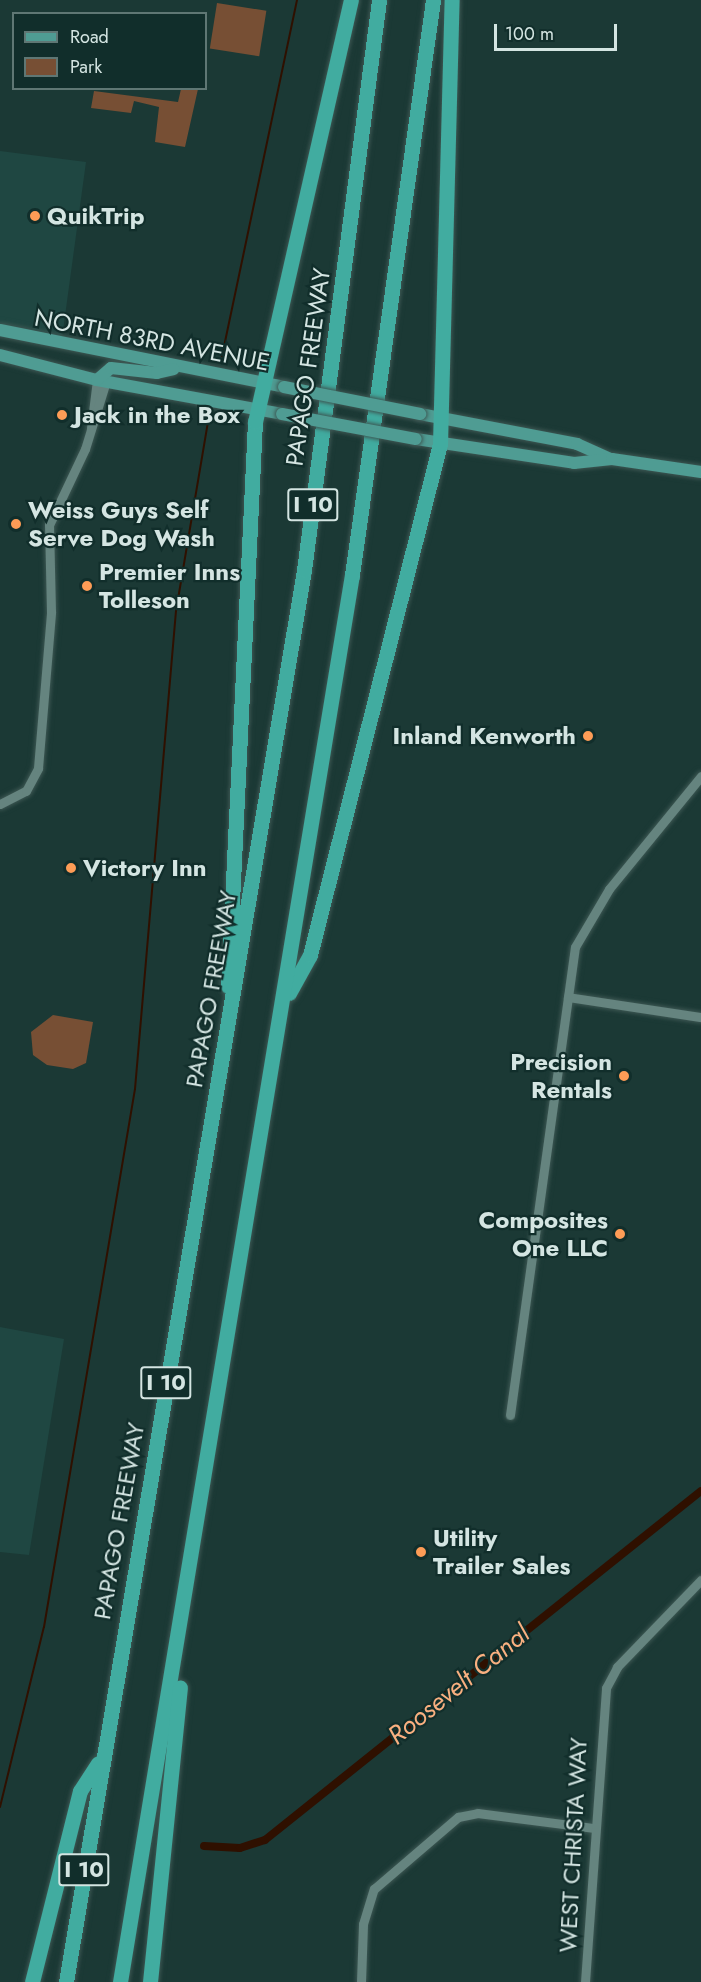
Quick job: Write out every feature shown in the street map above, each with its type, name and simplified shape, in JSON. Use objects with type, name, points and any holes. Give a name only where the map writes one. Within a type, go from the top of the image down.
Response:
[{"type":"highway","points":[[230,1007],[226,962],[242,791],[257,410],[351,0]]},
{"type":"highway","name":"PAPAGO FREEWAY","points":[[66,1982],[101,1758],[304,570],[379,0]]},
{"type":"highway","name":"I 10","points":[[120,1982],[186,1598],[352,575],[433,0]]},
{"type":"highway","points":[[283,1004],[310,955],[440,444],[444,420],[453,0]]},
{"type":"highway","points":[[150,1982],[186,1598]]},
{"type":"highway","points":[[32,1982],[80,1791],[101,1758]]},
{"type":"main road","name":"NORTH 83RD AVENUE","points":[[0,330],[178,368],[577,444],[612,459],[701,472]]},
{"type":"main road","name":"NORTH 83RD AVENUE","points":[[0,355],[101,380],[440,444],[574,464],[612,459]]},
{"type":"main road","points":[[101,380],[111,369],[158,373],[178,368]]},
{"type":"street","points":[[0,804],[26,791],[40,753],[51,605],[49,525],[91,428],[101,380]]},
{"type":"street","points":[[510,1415],[575,947],[587,921],[701,776]]},
{"type":"street","points":[[568,996],[701,1017]]},
{"type":"street","name":"WEST CHRISTA WAY","points":[[585,1982],[601,1710],[617,1666],[701,1580]]},
{"type":"street","points":[[361,1982],[363,1924],[374,1889],[383,1876],[467,1814],[594,1828]]},
{"type":"shaded area","points":[[0,151],[86,162],[62,338],[0,324]]},
{"type":"shaded area","points":[[0,1327],[64,1339],[29,1555],[0,1552]]},
{"type":"green space","points":[[217,3],[266,11],[259,56],[210,48]]},
{"type":"green space","points":[[181,90],[198,90],[185,147],[155,142],[159,107],[134,101],[131,113],[91,108],[94,91],[178,102]]},
{"type":"green space","points":[[53,1015],[93,1022],[86,1063],[73,1069],[47,1065],[33,1055],[31,1032]]},
{"type":"waterway","points":[[222,356],[297,0]]},
{"type":"waterway","points":[[0,1807],[44,1627],[135,1089],[176,611],[208,421]]},
{"type":"waterway","name":"Roosevelt Canal","points":[[204,1846],[240,1848],[265,1840],[701,1491]]},
{"type":"place","name":"QuikTrip","points":[[35,216]]},
{"type":"place","name":"Jack in the Box","points":[[62,415]]},
{"type":"place","name":"Weiss Guys Self Serve Dog Wash","points":[[16,524]]},
{"type":"place","name":"Premier Inns Tolleson","points":[[87,586]]},
{"type":"place","name":"Inland Kenworth","points":[[588,736]]},
{"type":"place","name":"Victory Inn","points":[[71,868]]},
{"type":"place","name":"Precision Rentals","points":[[624,1076]]},
{"type":"place","name":"Composites One LLC","points":[[620,1234]]},
{"type":"place","name":"Utility Trailer Sales","points":[[421,1552]]}]
